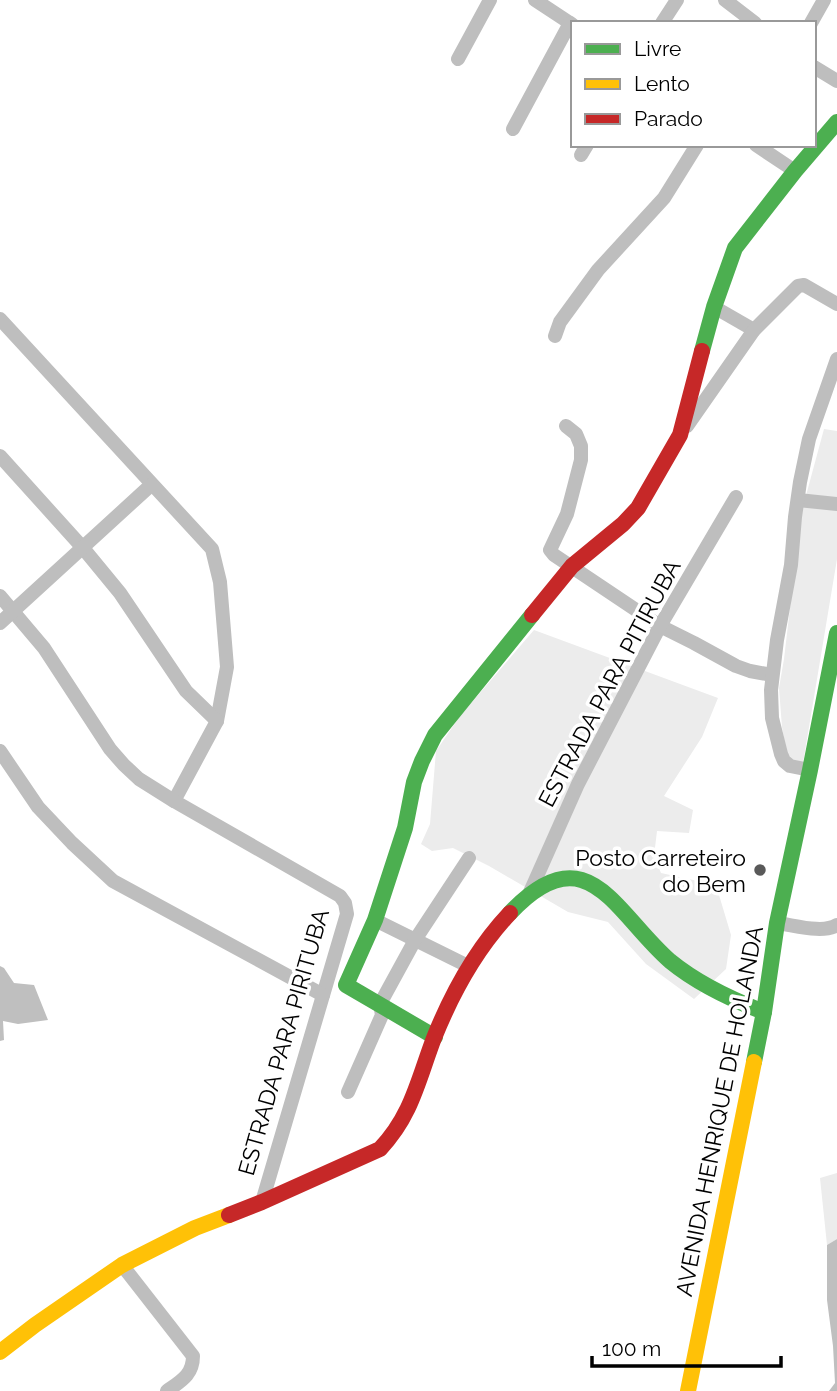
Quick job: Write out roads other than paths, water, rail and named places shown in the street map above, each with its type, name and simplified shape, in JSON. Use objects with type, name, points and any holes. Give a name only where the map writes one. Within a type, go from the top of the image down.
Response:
[{"type":"main road","name":"ESTRADA PARA PIRITUBA","points":[[816,144],[837,122]]},
{"type":"main road","name":"ESTRADA PARA PIRITUBA","points":[[380,1004],[346,985],[374,920],[405,828],[414,782],[435,735],[572,566],[606,540],[638,508],[680,435],[714,307],[735,248],[813,147]]},
{"type":"main road","name":"AVENIDA HENRIQUE DE HOLANDA","points":[[688,1391],[764,1012],[777,923],[837,634]]},
{"type":"main road","points":[[1,1350],[122,1265],[195,1228],[262,1202],[380,1149],[401,1124],[413,1101],[435,1037],[468,966],[514,908],[546,882],[563,877],[579,879],[605,893],[620,905],[659,949],[686,974],[718,994],[764,1012]]},
{"type":"main road","points":[[380,1004],[435,1037]]},
{"type":"street","points":[[458,59],[490,0]]},
{"type":"street","points":[[535,0],[571,23]]},
{"type":"street","points":[[663,21],[677,0]]},
{"type":"street","points":[[725,0],[751,21]]},
{"type":"street","points":[[812,21],[824,0]]},
{"type":"street","points":[[513,129],[571,26]]},
{"type":"street","points":[[816,68],[837,81]]},
{"type":"street","points":[[555,336],[560,322],[598,270],[664,198],[696,147]]},
{"type":"street","points":[[759,147],[795,171]]},
{"type":"street","points":[[680,435],[754,330],[798,286],[804,285],[837,304]]},
{"type":"street","points":[[714,307],[754,330]]},
{"type":"street","points":[[0,319],[212,549],[219,582],[227,667],[216,720],[174,801],[139,779],[110,749],[44,648],[0,596]]},
{"type":"street","points":[[810,770],[790,766],[781,754],[772,718],[772,675],[809,439],[837,359]]},
{"type":"street","points":[[566,426],[576,434],[581,446],[581,460],[567,514],[550,550],[554,555],[660,626],[736,666],[772,675]]},
{"type":"street","points":[[0,456],[120,593],[186,691],[216,720]]},
{"type":"street","points":[[0,624],[151,485]]},
{"type":"street","name":"ESTRADA PARA PITIRUBA","points":[[529,894],[578,784],[660,626],[736,497]]},
{"type":"street","points":[[798,500],[837,504]]},
{"type":"street","points":[[0,751],[38,807],[113,881],[323,995]]},
{"type":"street","name":"ESTRADA PARA PIRITUBA","points":[[174,801],[340,896],[345,903],[347,914],[262,1202]]},
{"type":"street","points":[[348,1091],[382,1015],[380,1004],[415,940],[469,858]]},
{"type":"street","points":[[374,920],[468,966]]},
{"type":"street","points":[[777,923],[821,930],[837,925]]},
{"type":"street","points":[[122,1265],[193,1356],[191,1371],[167,1391]]},
{"type":"place","name":"Posto Carreteiro do Bem","points":[[760,870]]}]
